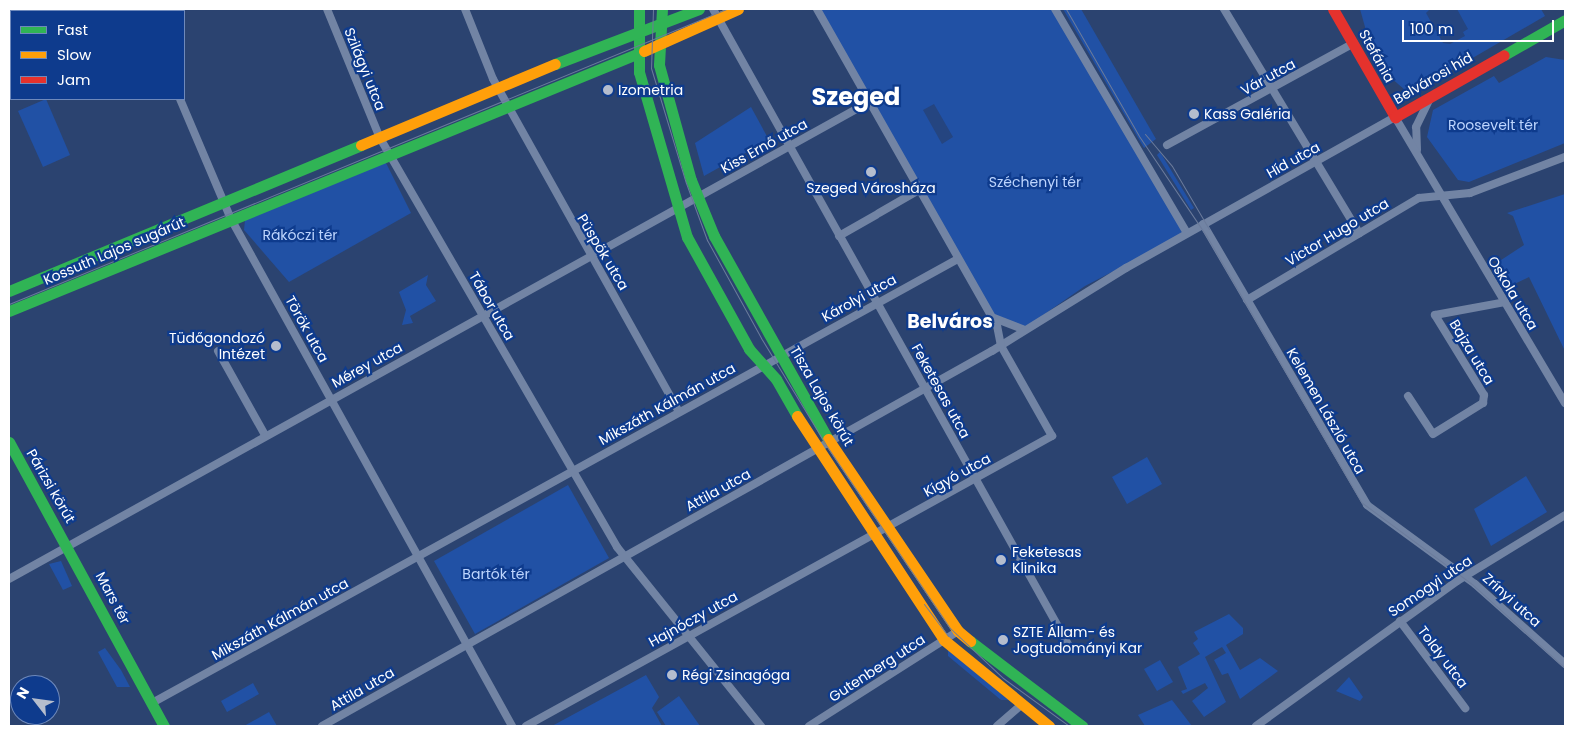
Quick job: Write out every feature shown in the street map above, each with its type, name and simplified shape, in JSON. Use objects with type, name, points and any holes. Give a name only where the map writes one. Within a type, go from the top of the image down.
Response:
[{"type":"street","name":"Szilágyi utca","points":[[327,9],[380,138]]},
{"type":"street","points":[[465,9],[499,89],[508,104]]},
{"type":"street","name":"Tisza Lajos körút","points":[[639,9],[636,31],[636,55],[692,249],[749,349],[773,360],[823,446],[888,528],[958,631],[1021,684],[1082,726]]},
{"type":"street","name":"Tisza Lajos körút","points":[[662,9],[659,65],[698,198],[773,360],[873,536],[944,640],[1049,726]]},
{"type":"street","name":"Kossuth Lajos sugárút","points":[[9,291],[636,31],[660,25],[699,9]]},
{"type":"street","name":"Kossuth Lajos sugárút","points":[[9,312],[508,104],[636,55],[715,13],[738,9]]},
{"type":"street","points":[[816,9],[992,317],[1001,346],[1023,329],[1204,224]]},
{"type":"street","points":[[1055,9],[1187,234]]},
{"type":"street","points":[[1224,9],[1271,90],[1359,233]]},
{"type":"street","name":"Stefánia","points":[[1333,9],[1395,117]]},
{"type":"street","name":"Feketesas utca","points":[[715,13],[1069,646]]},
{"type":"street","name":"Belvárosi híd","points":[[1395,117],[1565,20]]},
{"type":"street","name":"Vár utca","points":[[1167,145],[1271,90],[1354,43]]},
{"type":"street","points":[[1418,155],[1416,127],[1435,94]]},
{"type":"street","points":[[180,100],[231,219]]},
{"type":"street","name":"Kiss Ernő utca","points":[[680,207],[869,102]]},
{"type":"street","name":"Püspök utca","points":[[508,104],[679,412]]},
{"type":"street","points":[[1395,117],[1442,194],[1470,193],[1565,157]]},
{"type":"street","name":"Híd utca","points":[[1204,224],[1395,117]]},
{"type":"street","points":[[380,138],[390,154]]},
{"type":"street","name":"Tábor utca","points":[[390,154],[574,470]]},
{"type":"street","points":[[839,236],[919,190]]},
{"type":"street","name":"Victor Hugo utca","points":[[1247,300],[1419,198],[1442,194]]},
{"type":"street","name":"Oskola utca","points":[[1442,194],[1565,403]]},
{"type":"street","name":"Mérey utca","points":[[67,545],[680,207]]},
{"type":"street","name":"Török utca","points":[[231,219],[420,557]]},
{"type":"street","name":"Kelemen László utca","points":[[1204,224],[1363,500],[1465,576]]},
{"type":"street","name":"Károlyi utca","points":[[773,360],[958,258]]},
{"type":"street","name":"Bajza utca","points":[[1408,396],[1433,434],[1482,403],[1484,395],[1435,315],[1505,302]]},
{"type":"street","points":[[992,317],[1023,329]]},
{"type":"street","name":"Attila utca","points":[[624,557],[1001,346]]},
{"type":"street","name":"Kígyó utca","points":[[873,536],[1052,436],[1001,346]]},
{"type":"street","points":[[218,351],[265,435]]},
{"type":"street","name":"Mikszáth Kálmán utca","points":[[574,470],[773,360]]},
{"type":"street","name":"Párizsi körút","points":[[9,442],[67,545]]},
{"type":"street","points":[[512,726],[420,557],[574,470],[624,557],[686,637],[761,726]]},
{"type":"street","name":"Somogyi utca","points":[[1256,726],[1465,576],[1564,516]]},
{"type":"street","name":"Hajnóczy utca","points":[[526,726],[873,536]]},
{"type":"street","points":[[9,580],[67,545]]},
{"type":"street","name":"Mars tér","points":[[67,545],[164,726]]},
{"type":"street","name":"Mikszáth Kálmán utca","points":[[152,703],[420,557]]},
{"type":"street","points":[[468,644],[624,557]]},
{"type":"street","name":"Zrínyi utca","points":[[1465,576],[1565,664]]},
{"type":"street","name":"Toldy utca","points":[[1400,621],[1465,708]]},
{"type":"street","name":"Gutenberg utca","points":[[809,726],[958,631]]},
{"type":"street","name":"Attila utca","points":[[322,726],[468,644]]},
{"type":"street","points":[[997,726],[1021,705]]},
{"type":"green space","name":"Széchenyi tér","points":[[817,9],[1055,9],[1187,233],[1085,286],[1023,329],[992,317]]},
{"type":"green space","points":[[1063,9],[1081,9],[1156,139],[1144,148]]},
{"type":"green space","points":[[1360,9],[1541,9],[1545,16],[1426,85],[1405,90],[1390,77],[1370,45]]},
{"type":"green space","name":"Roosevelt tér","points":[[1546,57],[1565,60],[1565,143],[1469,182],[1458,180],[1427,137],[1433,110],[1494,76],[1499,83]]},
{"type":"green space","points":[[46,100],[70,155],[43,167],[18,111]]},
{"type":"green space","points":[[751,107],[769,140],[704,176],[695,143]]},
{"type":"green space","points":[[1160,152],[1194,208],[1191,210],[1157,155]]},
{"type":"green space","name":"Rákóczi tér","points":[[385,161],[411,213],[289,282],[244,230],[245,220]]},
{"type":"green space","points":[[1565,194],[1565,351],[1529,277],[1508,287],[1495,264],[1524,245],[1513,216],[1507,213]]},
{"type":"green space","points":[[428,275],[426,285],[436,301],[410,316],[413,323],[402,325],[406,310],[399,292]]},
{"type":"green space","points":[[1147,457],[1162,484],[1127,504],[1112,477]]},
{"type":"green space","points":[[1526,476],[1547,512],[1491,546],[1474,509]]},
{"type":"green space","name":"Bartók tér","points":[[568,485],[609,558],[475,634],[434,561]]},
{"type":"green space","points":[[61,561],[72,586],[63,590],[49,564]]},
{"type":"green space","points":[[1229,614],[1243,628],[1243,634],[1226,645],[1240,670],[1260,658],[1278,671],[1240,699],[1228,673],[1222,675],[1214,660],[1226,653],[1222,647],[1205,657],[1226,702],[1204,717],[1192,701],[1208,688],[1205,683],[1183,694],[1181,691],[1187,689],[1178,667],[1200,654],[1193,643],[1198,639],[1194,632]]},
{"type":"green space","points":[[105,648],[121,670],[130,687],[117,687],[98,652]]},
{"type":"green space","points":[[948,649],[1008,700],[1001,700],[948,656]]},
{"type":"green space","points":[[1160,660],[1173,682],[1157,691],[1144,669]]},
{"type":"green space","points":[[646,675],[659,697],[652,708],[662,726],[552,726]]},
{"type":"green space","points":[[1349,677],[1363,697],[1360,701],[1336,691]]},
{"type":"green space","points":[[253,683],[259,694],[227,712],[221,701]]},
{"type":"green space","points":[[679,696],[700,726],[666,726],[657,712]]},
{"type":"green space","points":[[1172,700],[1192,726],[1145,726],[1138,715]]},
{"type":"green space","points":[[269,712],[277,726],[244,726]]},
{"type":"shaded area","points":[[1430,9],[1457,9],[1468,29],[1463,32],[1465,36],[1450,44],[1443,43],[1426,13]]},
{"type":"shaded area","points":[[934,104],[953,137],[942,144],[923,110]]},
{"type":"tram line","points":[[653,9],[651,68],[686,183],[707,240],[761,338],[826,445],[950,628],[1003,678],[1069,726]]},
{"type":"tram line","points":[[9,304],[726,9]]},
{"type":"tram line","points":[[1066,9],[1139,136],[1207,237],[1361,502],[1473,585],[1565,668]]},
{"type":"tram line","points":[[1145,134],[1172,166],[1209,229]]},
{"type":"tram line","points":[[924,604],[948,636]]},
{"type":"traffic: fast","points":[[639,9],[639,72],[687,237],[749,349],[776,379],[797,416]]},
{"type":"traffic: fast","points":[[662,9],[659,65],[691,180],[714,236],[828,439]]},
{"type":"traffic: fast","points":[[555,64],[699,9]]},
{"type":"traffic: fast","points":[[1504,55],[1565,20]]},
{"type":"traffic: fast","points":[[9,311],[644,51]]},
{"type":"traffic: fast","points":[[9,291],[361,145]]},
{"type":"traffic: fast","points":[[9,442],[164,726]]},
{"type":"traffic: fast","points":[[970,641],[1082,726]]},
{"type":"traffic: slow","points":[[644,51],[738,9]]},
{"type":"traffic: slow","points":[[361,145],[555,64]]},
{"type":"traffic: slow","points":[[797,416],[944,640],[1049,726]]},
{"type":"traffic: slow","points":[[828,439],[958,631],[970,641]]},
{"type":"traffic: jam","points":[[1333,9],[1395,117],[1504,55]]},
{"type":"place","name":"Izometria","points":[[608,90]]},
{"type":"place","name":"Kass Galéria","points":[[1194,114]]},
{"type":"place","name":"Szeged Városháza","points":[[871,172]]},
{"type":"place","name":"Tüdőgondozó Intézet","points":[[276,346]]},
{"type":"place","name":"Feketesas Klinika","points":[[1001,560]]},
{"type":"place","name":"SZTE Állam- és Jogtudományi Kar","points":[[1003,640]]},
{"type":"place","name":"Régi Zsinagóga","points":[[672,675]]},
{"type":"district","name":"Szeged","points":[[856,97]]},
{"type":"district","name":"Belváros","points":[[950,322]]}]
